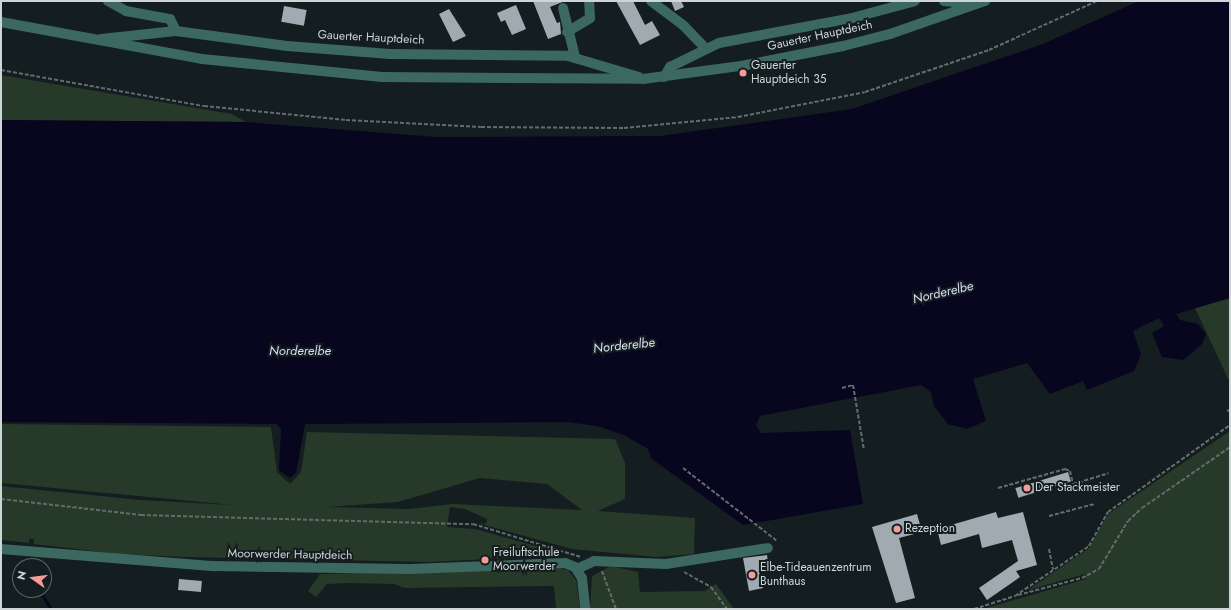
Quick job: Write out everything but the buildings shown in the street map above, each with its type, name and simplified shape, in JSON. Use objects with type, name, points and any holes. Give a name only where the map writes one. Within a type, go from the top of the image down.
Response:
[{"type":"street","points":[[108,1],[126,11],[170,19],[176,31]]},
{"type":"street","points":[[567,32],[590,18],[589,1]]},
{"type":"street","points":[[650,1],[683,25],[705,48]]},
{"type":"street","name":"Gauerter Hauptdeich","points":[[664,77],[670,67],[705,48],[915,1]]},
{"type":"street","name":"Gauerter Hauptdeich","points":[[944,1],[980,2]]},
{"type":"street","name":"Gauerter Hauptdeich","points":[[1,22],[202,59],[382,77],[643,79],[664,77],[843,46],[980,2]]},
{"type":"street","points":[[562,8],[567,32],[575,57]]},
{"type":"street","name":"Gauerter Hauptdeich","points":[[96,40],[134,33],[176,31],[382,54],[575,57],[643,79]]},
{"type":"street","name":"Moorwerder Hauptdeich","points":[[1,549],[214,566],[410,569],[566,563],[581,566],[599,561],[666,564],[768,548]]},
{"type":"street","points":[[581,566],[584,585],[585,609]]},
{"type":"path","points":[[1,70],[204,106],[338,119],[481,127],[624,128],[738,117],[865,92],[989,50],[1097,1]]},
{"type":"path","points":[[842,388],[853,385],[864,450]]},
{"type":"path","points":[[1014,596],[1089,546],[1108,512],[1230,425]]},
{"type":"path","points":[[974,609],[1014,596],[1082,578],[1099,569],[1128,521],[1142,508],[1230,447]]},
{"type":"path","points":[[683,468],[777,541]]},
{"type":"path","points":[[998,488],[1065,469],[1070,471],[1073,484],[1108,473]]},
{"type":"path","points":[[1,499],[141,515],[473,524],[571,552],[581,566]]},
{"type":"path","points":[[1049,516],[1094,504]]},
{"type":"path","points":[[1048,549],[1053,570]]},
{"type":"path","points":[[599,561],[616,609]]},
{"type":"path","points":[[666,564],[711,588],[727,609]]},
{"type":"green space","points":[[1,75],[232,114],[246,122],[1,120]]},
{"type":"green space","points":[[1230,298],[1230,383],[1195,308]]},
{"type":"green space","points":[[1,424],[271,427],[277,472],[290,484],[301,472],[307,432],[615,439],[625,463],[625,499],[598,511],[695,518],[694,554],[656,557],[572,549],[477,523],[486,524],[487,519],[465,509],[450,507],[447,527],[475,529],[547,549],[548,556],[430,562],[186,557],[119,554],[34,544],[34,539],[29,539],[29,543],[1,540],[1,486],[141,500],[233,505],[1,483]],"holes":[[[480,478],[547,484],[582,510],[452,504],[409,509],[327,507],[398,502]]]},
{"type":"green space","points":[[1230,431],[1230,609],[983,609],[1086,579],[1085,574],[1028,590],[1089,548],[1108,514]]},
{"type":"green space","points":[[611,566],[638,572],[640,592],[705,591],[716,584],[734,609],[590,609],[592,576]]},
{"type":"green space","points":[[560,568],[568,570],[576,580],[580,609],[556,609],[554,586],[405,588],[394,584],[348,583],[327,584],[316,597],[308,591],[320,574]]},
{"type":"water","name":"Norderelbe","points":[[1139,1],[1230,1],[1230,298],[1176,314],[1180,320],[1198,324],[1206,334],[1202,344],[1183,360],[1162,357],[1152,333],[1164,326],[1159,318],[1133,331],[1141,354],[1134,371],[1087,390],[1083,381],[1050,394],[1027,363],[973,379],[986,421],[967,429],[948,424],[934,406],[931,392],[921,385],[760,416],[756,425],[761,433],[850,430],[863,504],[743,525],[652,459],[648,449],[624,435],[597,426],[567,422],[305,424],[296,473],[290,478],[279,470],[281,430],[277,424],[1,422],[1,120],[246,122],[436,137],[660,136],[852,109],[1043,44]]},
{"type":"waterway","points":[[44,598],[51,609]]},
{"type":"place","name":"Gauerter Hauptdeich 35","points":[[743,73]]},
{"type":"place","name":"Der Stackmeister","points":[[1027,488]]},
{"type":"place","name":"Rezeption","points":[[897,529]]},
{"type":"place","name":"Freiluftschule Moorwerder","points":[[485,560]]},
{"type":"place","name":"Elbe-Tideauenzentrum Bunthaus","points":[[752,575]]}]
